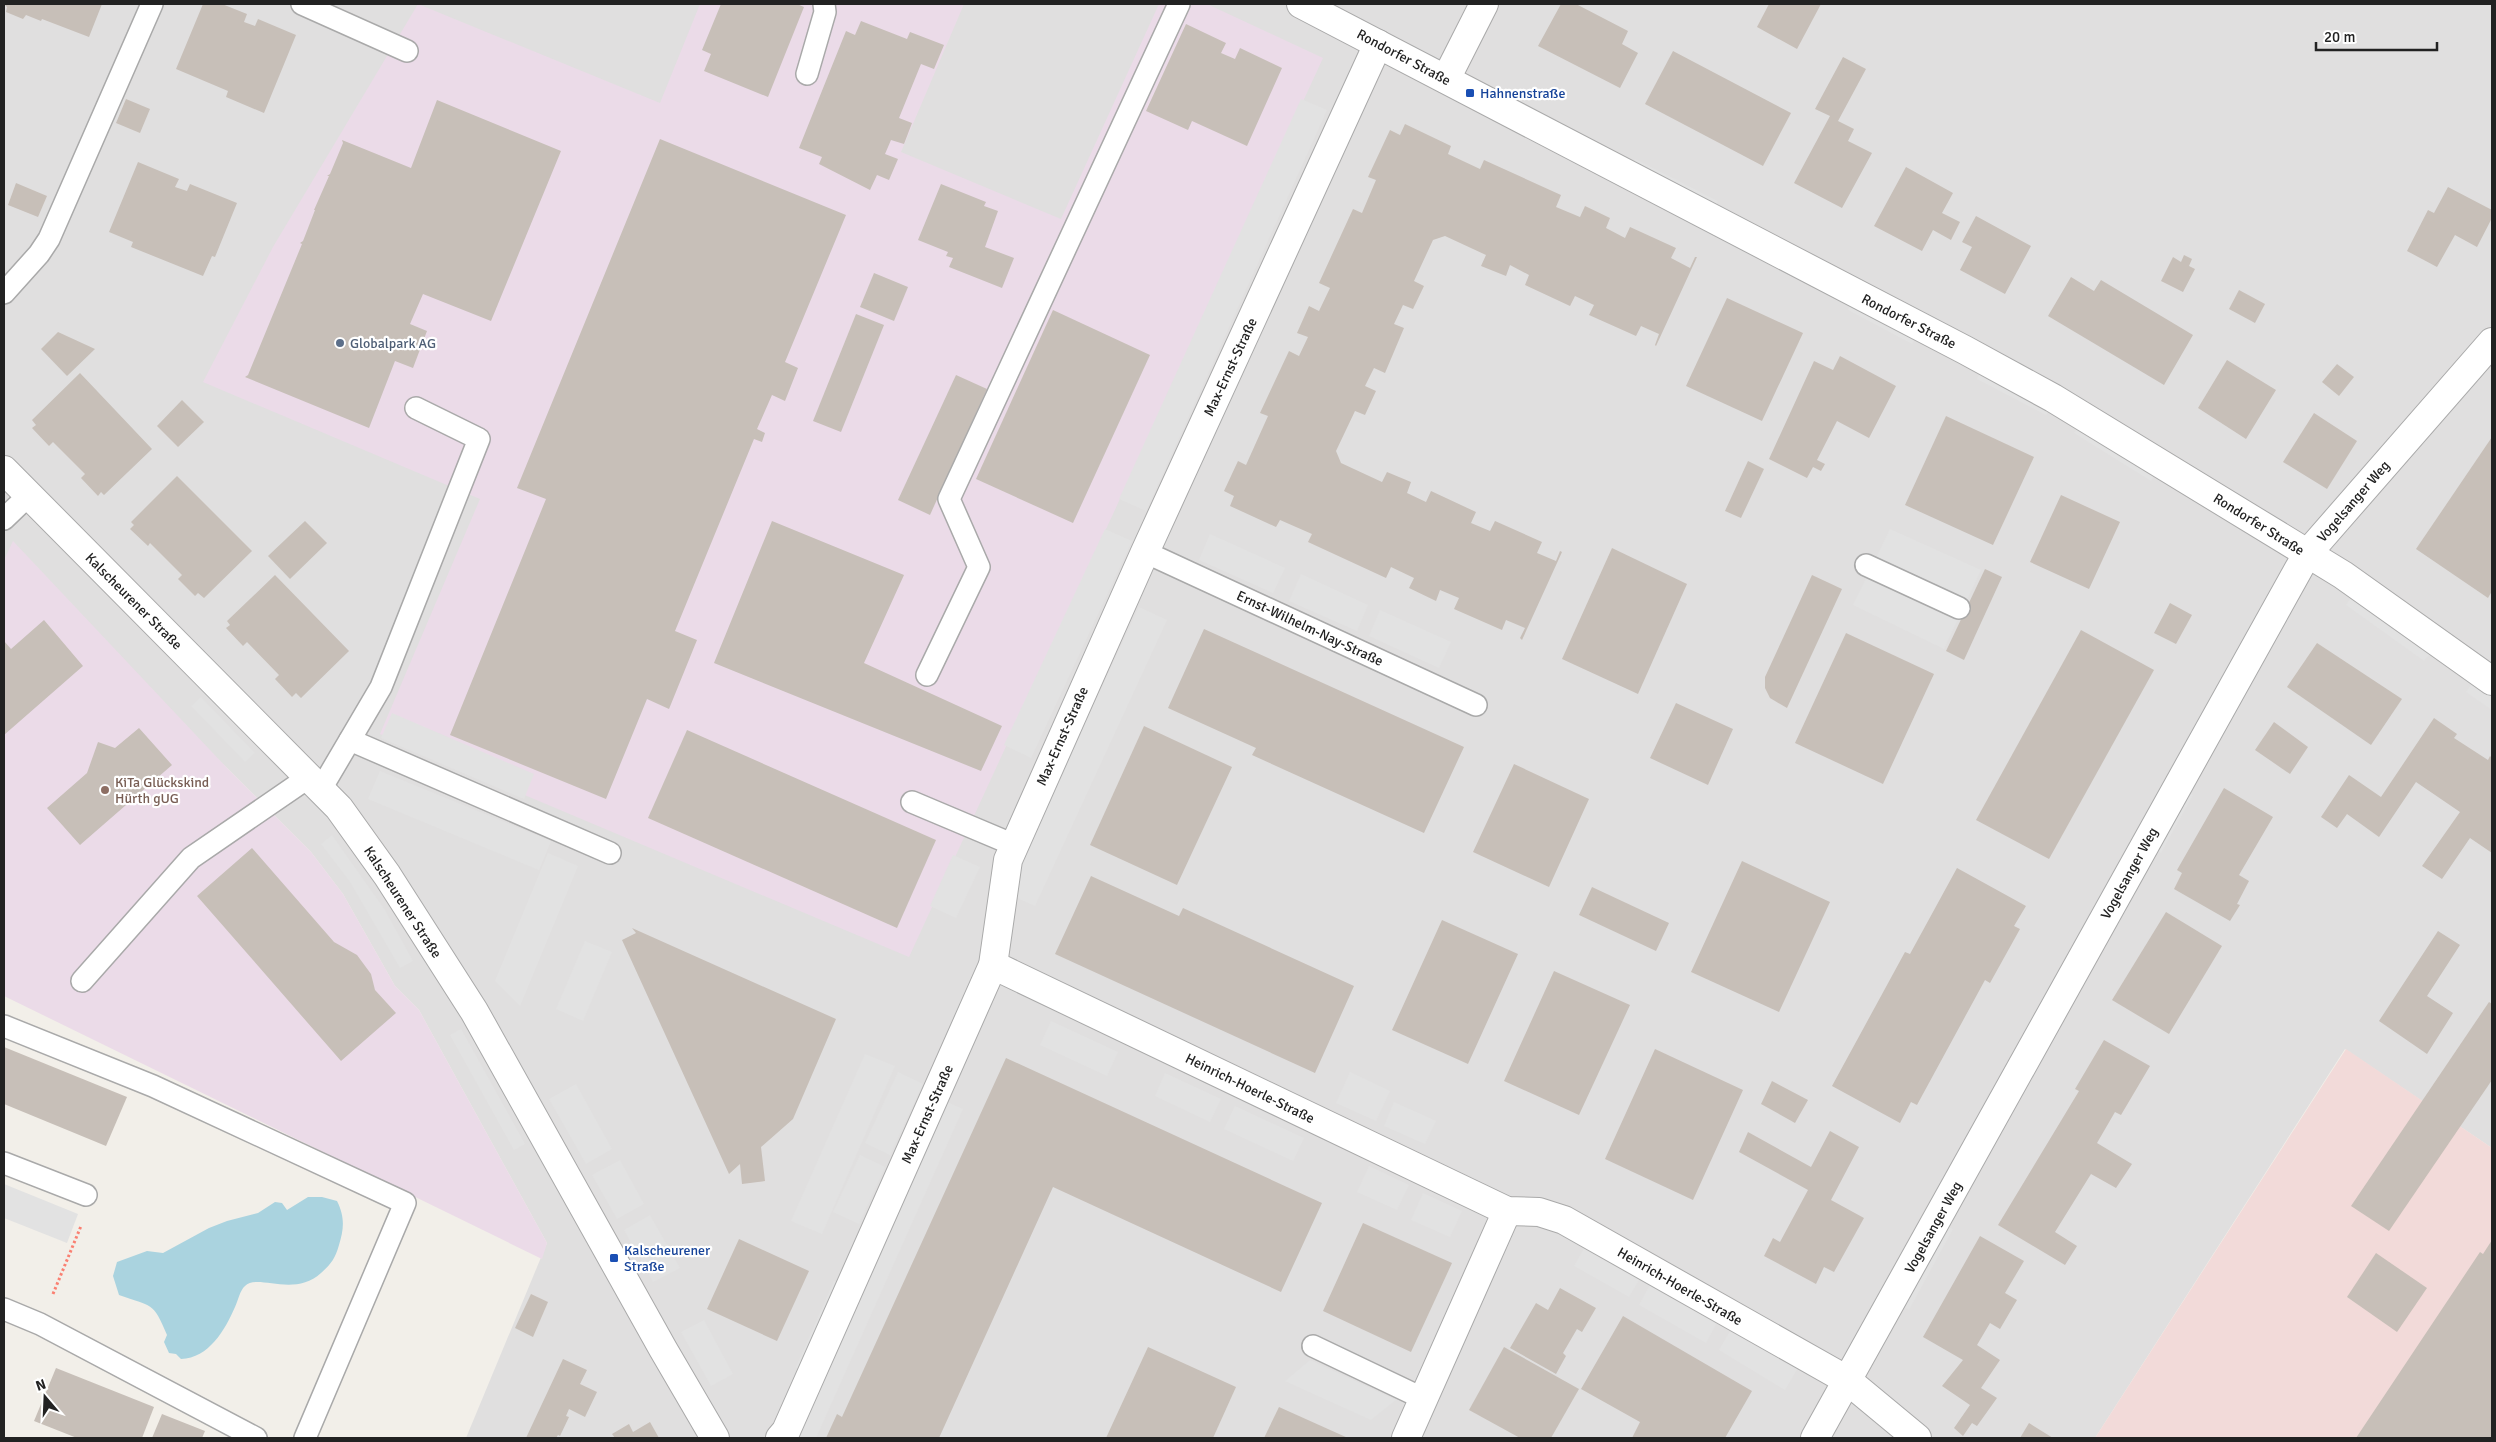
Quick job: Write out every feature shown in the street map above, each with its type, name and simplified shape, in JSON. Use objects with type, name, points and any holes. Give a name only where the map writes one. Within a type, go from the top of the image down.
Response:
[{"type":"street","name":"Rondorfer Straße","points":[[1301,4],[2053,398],[2343,575],[2492,681]]},
{"type":"street","points":[[1446,79],[1484,4]]},
{"type":"street","name":"Max-Ernst-Straße","points":[[780,1438],[794,1413],[993,966],[1008,860],[1014,844],[1144,552],[1378,44]]},
{"type":"street","name":"Vogelsanger Weg","points":[[1815,1438],[2307,554],[2492,342]]},
{"type":"street","name":"Kalscheurener Straße","points":[[4,470],[339,808],[387,875],[474,1011],[663,1349],[715,1438]]},
{"type":"street","name":"Heinrich-Hoerle-Straße","points":[[993,966],[1507,1211],[1539,1212],[1564,1220],[1847,1380],[1917,1438]]},
{"type":"street","points":[[1406,1438],[1507,1211]]},
{"type":"lane","points":[[4,293],[39,254],[49,239],[152,4]]},
{"type":"lane","points":[[302,4],[407,51]]},
{"type":"lane","points":[[807,74],[825,12],[824,4]]},
{"type":"lane","points":[[927,675],[979,567],[949,499],[1178,4]]},
{"type":"lane","points":[[82,981],[191,858],[315,783],[350,740],[381,687],[479,438],[416,408]]},
{"type":"lane","points":[[4,519],[29,495]]},
{"type":"lane","name":"Ernst-Wilhelm-Nay-Straße","points":[[1144,552],[1476,704]]},
{"type":"lane","points":[[1866,565],[1959,608]]},
{"type":"lane","points":[[350,740],[610,853]]},
{"type":"lane","points":[[912,802],[1014,844]]},
{"type":"lane","points":[[4,1026],[153,1086],[405,1203],[305,1438]]},
{"type":"lane","points":[[4,1163],[86,1196]]},
{"type":"lane","points":[[4,1309],[40,1324],[256,1438]]},
{"type":"lane","points":[[1313,1346],[1424,1399]]},
{"type":"path","points":[[40,1324],[88,1208],[86,1196]]},
{"type":"shaded area","points":[[4,4],[2492,4],[2492,1148],[2345,1049],[2095,1438],[466,1438],[547,1243],[419,1010],[395,986],[343,894],[311,852],[227,768],[4,560]]},
{"type":"shaded area","points":[[418,4],[660,103],[700,4],[964,4],[901,152],[1061,219],[1159,4],[1207,4],[1323,58],[909,957],[380,734],[480,499],[203,382],[273,247]]},
{"type":"shaded area","points":[[1301,99],[1327,110],[1146,511],[1119,499]]},
{"type":"shaded area","points":[[1635,159],[1718,201],[1712,212],[1630,169]]},
{"type":"shaded area","points":[[1853,300],[1917,334],[1912,344],[1848,310]]},
{"type":"shaded area","points":[[1982,368],[2052,405],[2046,415],[1977,379]]},
{"type":"shaded area","points":[[2080,423],[2157,471],[2151,481],[2074,433]]},
{"type":"shaded area","points":[[1105,529],[1132,541],[1031,758],[1004,745]]},
{"type":"shaded area","points":[[1890,529],[1981,570],[1944,649],[1853,605]]},
{"type":"shaded area","points":[[1210,534],[1285,568],[1273,593],[1199,560]]},
{"type":"shaded area","points":[[13,541],[227,768],[311,852],[343,894],[395,986],[419,1010],[547,1243],[542,1259],[4,996],[4,560]]},
{"type":"shaded area","points":[[1301,574],[1368,605],[1357,631],[1289,601]]},
{"type":"shaded area","points":[[2352,596],[2431,653],[2424,661],[2346,605]]},
{"type":"shaded area","points":[[1139,607],[1167,620],[1035,906],[1006,893]]},
{"type":"shaded area","points":[[1380,610],[1451,642],[1439,668],[1369,636]]},
{"type":"shaded area","points":[[2473,682],[2492,695],[2492,710],[2466,692]]},
{"type":"shaded area","points":[[201,697],[255,753],[245,762],[191,706]]},
{"type":"shaded area","points":[[392,713],[534,774],[524,799],[381,738]]},
{"type":"shaded area","points":[[380,771],[551,841],[539,870],[368,799]]},
{"type":"shaded area","points":[[2182,789],[2193,795],[2161,853],[2150,846]]},
{"type":"shaded area","points":[[332,835],[385,910],[413,961],[400,968],[350,882],[321,844]]},
{"type":"shaded area","points":[[548,853],[578,866],[520,1006],[495,981]]},
{"type":"shaded area","points":[[953,855],[980,867],[956,918],[930,906]]},
{"type":"shaded area","points":[[585,941],[612,952],[583,1021],[556,1009]]},
{"type":"shaded area","points":[[1051,1021],[1118,1052],[1107,1076],[1040,1045]]},
{"type":"shaded area","points":[[461,1029],[525,1144],[514,1150],[450,1035]]},
{"type":"shaded area","points":[[2346,1049],[2492,1148],[2492,1438],[2095,1438]]},
{"type":"shaded area","points":[[865,1054],[895,1066],[822,1234],[791,1221]]},
{"type":"shaded area","points":[[898,1072],[923,1084],[890,1155],[865,1143]]},
{"type":"shaded area","points":[[1350,1072],[1390,1091],[1376,1121],[1336,1103]]},
{"type":"shaded area","points":[[1165,1073],[1221,1099],[1210,1122],[1155,1096]]},
{"type":"shaded area","points":[[576,1084],[612,1149],[586,1164],[549,1099]]},
{"type":"shaded area","points":[[945,1101],[963,1109],[816,1438],[795,1436]]},
{"type":"shaded area","points":[[1394,1102],[1436,1121],[1425,1144],[1384,1126]]},
{"type":"shaded area","points":[[1235,1106],[1304,1138],[1293,1161],[1224,1129]]},
{"type":"shaded area","points":[[860,1155],[885,1167],[859,1224],[833,1212]]},
{"type":"shaded area","points":[[620,1160],[644,1204],[617,1219],[592,1175]]},
{"type":"shaded area","points":[[1369,1166],[1409,1185],[1397,1210],[1357,1192]]},
{"type":"shaded area","points":[[4,1184],[78,1214],[67,1243],[4,1218]]},
{"type":"shaded area","points":[[1423,1193],[1462,1211],[1450,1237],[1411,1220]]},
{"type":"shaded area","points":[[650,1215],[680,1268],[653,1282],[624,1230]]},
{"type":"shaded area","points":[[1943,1224],[1953,1229],[1909,1310],[1899,1304]]},
{"type":"shaded area","points":[[1587,1243],[1642,1275],[1629,1297],[1574,1266]]},
{"type":"shaded area","points":[[834,1281],[845,1285],[807,1372],[796,1367]]},
{"type":"shaded area","points":[[1652,1281],[1719,1319],[1706,1343],[1639,1305]]},
{"type":"shaded area","points":[[704,1320],[733,1374],[711,1386],[681,1332]]},
{"type":"shaded area","points":[[1733,1326],[1799,1366],[1785,1390],[1719,1350]]},
{"type":"shaded area","points":[[1310,1360],[1396,1400],[1371,1420],[1285,1381]]},
{"type":"water","points":[[308,1197],[322,1197],[337,1201],[340,1207],[343,1228],[341,1239],[332,1261],[321,1273],[299,1284],[288,1285],[258,1282],[245,1286],[221,1333],[200,1354],[181,1359],[176,1354],[169,1353],[164,1342],[167,1335],[154,1311],[145,1304],[119,1295],[113,1276],[117,1262],[147,1251],[163,1253],[209,1228],[258,1213],[275,1202],[282,1203],[287,1210]]},
{"type":"building","points":[[4,4],[102,4],[89,37],[42,19],[41,21],[26,15],[23,19],[6,12],[7,7]]},
{"type":"building","points":[[203,4],[222,4],[247,14],[244,22],[255,26],[258,19],[296,35],[264,113],[226,97],[228,91],[176,69]]},
{"type":"building","points":[[721,4],[797,4],[804,7],[768,97],[704,71],[711,54],[702,50]]},
{"type":"building","points":[[1561,4],[1576,4],[1628,31],[1622,44],[1638,53],[1620,88],[1538,46]]},
{"type":"building","points":[[1769,4],[1821,4],[1797,49],[1757,27]]},
{"type":"building","points":[[861,21],[907,39],[910,32],[944,45],[934,69],[921,64],[899,118],[912,123],[904,144],[891,140],[885,154],[898,159],[889,180],[877,175],[870,190],[819,164],[822,157],[799,148],[846,31],[855,35]]},
{"type":"building","points":[[1186,24],[1226,43],[1221,53],[1235,59],[1240,48],[1282,68],[1247,146],[1192,121],[1188,130],[1146,111]]},
{"type":"building","points":[[1673,51],[1791,113],[1763,166],[1645,104]]},
{"type":"building","points":[[1843,57],[1866,69],[1838,121],[1854,129],[1848,141],[1872,153],[1842,208],[1794,183],[1830,116],[1815,109]]},
{"type":"building","points":[[126,99],[150,109],[140,133],[116,123]]},
{"type":"building","points":[[437,100],[561,151],[491,321],[423,294],[410,324],[427,331],[413,368],[395,361],[369,428],[245,377],[248,375],[302,244],[300,243],[303,241],[329,176],[327,176],[330,174],[343,143],[342,140],[411,168]]},
{"type":"building","points":[[1405,124],[1451,146],[1448,154],[1480,169],[1484,160],[1561,195],[1556,207],[1580,217],[1585,206],[1610,218],[1606,228],[1625,238],[1630,227],[1676,248],[1671,258],[1690,268],[1695,257],[1697,257],[1656,346],[1659,334],[1641,326],[1636,336],[1589,315],[1594,305],[1575,296],[1570,306],[1525,285],[1529,275],[1510,265],[1506,276],[1481,266],[1486,255],[1445,236],[1433,240],[1414,281],[1424,286],[1413,309],[1403,305],[1394,324],[1404,328],[1385,373],[1374,368],[1365,386],[1376,391],[1365,415],[1355,411],[1336,451],[1341,463],[1382,482],[1387,472],[1411,482],[1407,493],[1426,502],[1431,491],[1476,512],[1471,523],[1490,531],[1495,521],[1542,542],[1537,553],[1556,561],[1560,551],[1562,552],[1522,640],[1520,638],[1525,628],[1506,620],[1502,630],[1454,609],[1459,598],[1440,590],[1436,601],[1409,588],[1414,578],[1391,567],[1386,578],[1308,542],[1312,534],[1280,520],[1276,527],[1230,506],[1234,496],[1224,491],[1238,461],[1246,465],[1268,416],[1260,413],[1289,351],[1299,356],[1308,337],[1297,333],[1309,306],[1319,311],[1330,288],[1319,283],[1353,209],[1362,213],[1376,180],[1368,177],[1390,130],[1400,135]]},
{"type":"building","points":[[660,139],[846,215],[785,362],[798,368],[785,401],[772,395],[757,429],[765,433],[762,442],[754,439],[675,631],[697,640],[669,709],[647,699],[606,799],[450,735],[546,499],[517,488]]},
{"type":"building","points":[[138,162],[179,179],[175,187],[187,191],[190,184],[237,203],[215,257],[212,256],[203,276],[131,247],[133,242],[109,232]]},
{"type":"building","points":[[1906,167],[1953,193],[1942,213],[1960,222],[1951,240],[1933,230],[1922,251],[1874,226]]},
{"type":"building","points":[[16,183],[47,196],[38,217],[8,205]]},
{"type":"building","points":[[941,184],[986,202],[984,206],[998,211],[985,247],[1014,258],[1002,288],[949,267],[953,258],[946,256],[948,252],[918,240]]},
{"type":"building","points":[[2448,187],[2492,210],[2492,218],[2477,247],[2455,235],[2437,267],[2407,251],[2428,210],[2434,213]]},
{"type":"building","points":[[1976,216],[2031,246],[2005,294],[1960,270],[1972,247],[1962,242]]},
{"type":"building","points":[[2184,255],[2192,259],[2189,266],[2195,269],[2183,292],[2161,281],[2173,257],[2181,262]]},
{"type":"building","points":[[874,273],[908,287],[894,321],[860,307]]},
{"type":"building","points":[[2071,277],[2094,291],[2101,280],[2193,335],[2164,385],[2048,316]]},
{"type":"building","points":[[2239,290],[2265,304],[2255,323],[2229,309]]},
{"type":"building","points":[[1727,298],[1803,333],[1762,421],[1686,386]]},
{"type":"building","points":[[1053,310],[1150,355],[1073,523],[976,479]]},
{"type":"building","points":[[856,314],[884,325],[841,432],[813,421]]},
{"type":"building","points":[[58,332],[95,349],[67,376],[41,349]]},
{"type":"building","points":[[1840,356],[1896,386],[1869,438],[1837,421],[1817,460],[1825,464],[1821,471],[1813,467],[1807,478],[1769,459],[1814,361],[1833,370]]},
{"type":"building","points":[[2227,360],[2276,390],[2246,439],[2198,408]]},
{"type":"building","points":[[2337,364],[2354,377],[2339,396],[2322,382]]},
{"type":"building","points":[[80,373],[152,449],[104,495],[101,492],[98,496],[81,478],[85,474],[53,442],[49,446],[32,428],[36,425],[32,420]]},
{"type":"building","points":[[956,375],[987,389],[930,515],[898,500]]},
{"type":"building","points":[[182,400],[204,422],[178,447],[157,426]]},
{"type":"building","points":[[2314,413],[2357,441],[2327,489],[2283,462]]},
{"type":"building","points":[[1946,416],[2034,457],[1993,545],[1905,505]]},
{"type":"building","points":[[2492,437],[2492,591],[2488,598],[2416,549]]},
{"type":"building","points":[[1748,461],[1764,469],[1741,518],[1725,511]]},
{"type":"building","points":[[177,476],[252,551],[204,598],[198,593],[195,596],[178,579],[182,575],[150,543],[148,546],[130,529],[134,525],[131,522]]},
{"type":"building","points":[[2061,495],[2120,522],[2089,589],[2030,562]]},
{"type":"building","points":[[305,521],[327,543],[290,579],[268,556]]},
{"type":"building","points":[[772,521],[904,575],[864,663],[1002,726],[981,771],[714,663]]},
{"type":"building","points":[[1612,548],[1687,584],[1638,694],[1562,659]]},
{"type":"building","points":[[1985,569],[2002,577],[1964,660],[1946,651]]},
{"type":"building","points":[[275,575],[349,651],[301,698],[296,693],[292,697],[275,679],[279,675],[247,642],[243,646],[226,628],[230,625],[227,621]]},
{"type":"building","points":[[1812,575],[1842,589],[1787,708],[1770,698],[1765,688],[1765,677]]},
{"type":"building","points":[[2170,603],[2192,615],[2176,644],[2154,633]]},
{"type":"building","points":[[44,620],[83,666],[4,735],[4,641],[11,649]]},
{"type":"building","points":[[1204,629],[1464,747],[1424,833],[1252,755],[1256,748],[1168,708]]},
{"type":"building","points":[[2081,630],[2154,670],[2049,859],[1976,820]]},
{"type":"building","points":[[1846,633],[1934,674],[1883,784],[1795,743]]},
{"type":"building","points":[[2317,643],[2402,699],[2371,745],[2287,687]]},
{"type":"building","points":[[1676,703],[1733,729],[1708,785],[1650,758]]},
{"type":"building","points":[[2434,718],[2457,734],[2454,738],[2488,760],[2490,756],[2492,758],[2492,853],[2470,838],[2442,879],[2422,866],[2460,812],[2416,782],[2379,837],[2347,814],[2337,828],[2321,817],[2349,775],[2381,797]]},
{"type":"building","points":[[2274,722],[2308,747],[2290,774],[2255,750]]},
{"type":"building","points":[[1144,726],[1232,767],[1177,885],[1090,845]]},
{"type":"building","name":"KiTa Glückskind Hürth gUG","points":[[139,728],[172,765],[80,845],[47,808],[87,773],[98,742],[115,748]]},
{"type":"building","points":[[687,730],[936,840],[897,928],[648,818]]},
{"type":"building","points":[[1514,764],[1589,799],[1549,887],[1473,852]]},
{"type":"building","points":[[2224,788],[2273,817],[2239,875],[2249,881],[2237,904],[2240,905],[2230,921],[2174,889],[2182,873],[2177,870]]},
{"type":"building","points":[[252,848],[334,942],[357,955],[371,974],[375,990],[396,1013],[341,1061],[197,896]]},
{"type":"building","points":[[1742,861],[1830,902],[1779,1012],[1691,972]]},
{"type":"building","points":[[1957,868],[2026,906],[2014,926],[2020,929],[1990,983],[1985,980],[1917,1105],[1911,1102],[1900,1123],[1832,1086],[1905,952],[1910,954]]},
{"type":"building","points":[[1091,876],[1179,916],[1183,908],[1354,986],[1315,1073],[1055,954]]},
{"type":"building","points":[[1592,887],[1669,923],[1656,951],[1579,915]]},
{"type":"building","points":[[2166,912],[2222,946],[2169,1034],[2112,1000]]},
{"type":"building","points":[[1442,920],[1518,954],[1468,1064],[1392,1030]]},
{"type":"building","points":[[632,928],[836,1019],[793,1119],[761,1147],[765,1181],[742,1184],[740,1164],[729,1174],[622,940],[636,933]]},
{"type":"building","points":[[2438,931],[2460,945],[2427,996],[2453,1013],[2427,1054],[2379,1021]]},
{"type":"building","points":[[1554,971],[1630,1005],[1579,1115],[1504,1081]]},
{"type":"building","points":[[2489,1002],[2492,1004],[2492,1080],[2389,1231],[2351,1206]]},
{"type":"building","points":[[2104,1040],[2150,1066],[2121,1115],[2115,1112],[2097,1143],[2132,1164],[2116,1188],[2091,1174],[2055,1232],[2077,1246],[2065,1265],[1998,1225],[2079,1091],[2075,1089]]},
{"type":"building","points":[[4,1047],[127,1097],[106,1146],[4,1104]]},
{"type":"building","points":[[1655,1049],[1743,1090],[1693,1200],[1605,1159]]},
{"type":"building","points":[[1006,1058],[1322,1203],[1281,1292],[1053,1187],[939,1438],[826,1438],[837,1414],[842,1417]]},
{"type":"building","points":[[1772,1081],[1808,1100],[1795,1123],[1761,1104]]},
{"type":"building","points":[[1830,1131],[1859,1147],[1831,1200],[1864,1218],[1834,1272],[1824,1267],[1816,1284],[1764,1256],[1773,1238],[1780,1242],[1808,1190],[1739,1152],[1748,1132],[1811,1167]]},
{"type":"building","points":[[1363,1223],[1452,1263],[1411,1352],[1323,1311]]},
{"type":"building","points":[[1980,1236],[2024,1261],[2005,1293],[2017,1300],[2000,1329],[1990,1323],[1977,1345],[2000,1360],[1981,1388],[1997,1398],[1977,1426],[1972,1423],[1963,1436],[1954,1428],[1970,1405],[1942,1386],[1963,1360],[1923,1337]]},
{"type":"building","points":[[739,1239],[809,1271],[777,1341],[707,1309]]},
{"type":"building","points":[[2492,1240],[2492,1438],[2356,1438],[2480,1252],[2483,1254]]},
{"type":"building","points":[[2376,1253],[2427,1288],[2397,1332],[2347,1297]]},
{"type":"building","points":[[1560,1288],[1596,1308],[1582,1332],[1577,1329],[1563,1353],[1566,1356],[1556,1374],[1510,1348],[1536,1303],[1548,1310]]},
{"type":"building","points":[[531,1294],[548,1302],[533,1337],[515,1328]]},
{"type":"building","points":[[1623,1316],[1752,1391],[1725,1438],[1632,1438],[1640,1422],[1581,1389]]},
{"type":"building","points":[[1148,1347],[1236,1387],[1213,1438],[1106,1438]]},
{"type":"building","points":[[1504,1347],[1579,1389],[1551,1438],[1520,1438],[1469,1410]]},
{"type":"building","points":[[563,1359],[587,1370],[580,1384],[597,1392],[585,1417],[569,1409],[566,1416],[569,1417],[560,1436],[558,1435],[556,1438],[526,1438]]},
{"type":"building","points":[[56,1368],[154,1407],[142,1438],[77,1438],[34,1421]]},
{"type":"building","points":[[1279,1407],[1348,1438],[1264,1438]]},
{"type":"building","points":[[162,1414],[205,1431],[202,1438],[152,1438]]},
{"type":"building","points":[[650,1422],[659,1438],[615,1438],[612,1434],[629,1424],[633,1432]]},
{"type":"building","points":[[2029,1423],[2053,1438],[2020,1438]]},
{"type":"place","name":"Hahnenstraße","points":[[1470,93]]},
{"type":"place","name":"Globalpark AG","points":[[340,343]]},
{"type":"place","name":"KiTa Glückskind Hürth gUG","points":[[105,790]]},
{"type":"place","name":"Kalscheurener Straße","points":[[614,1258]]}]
